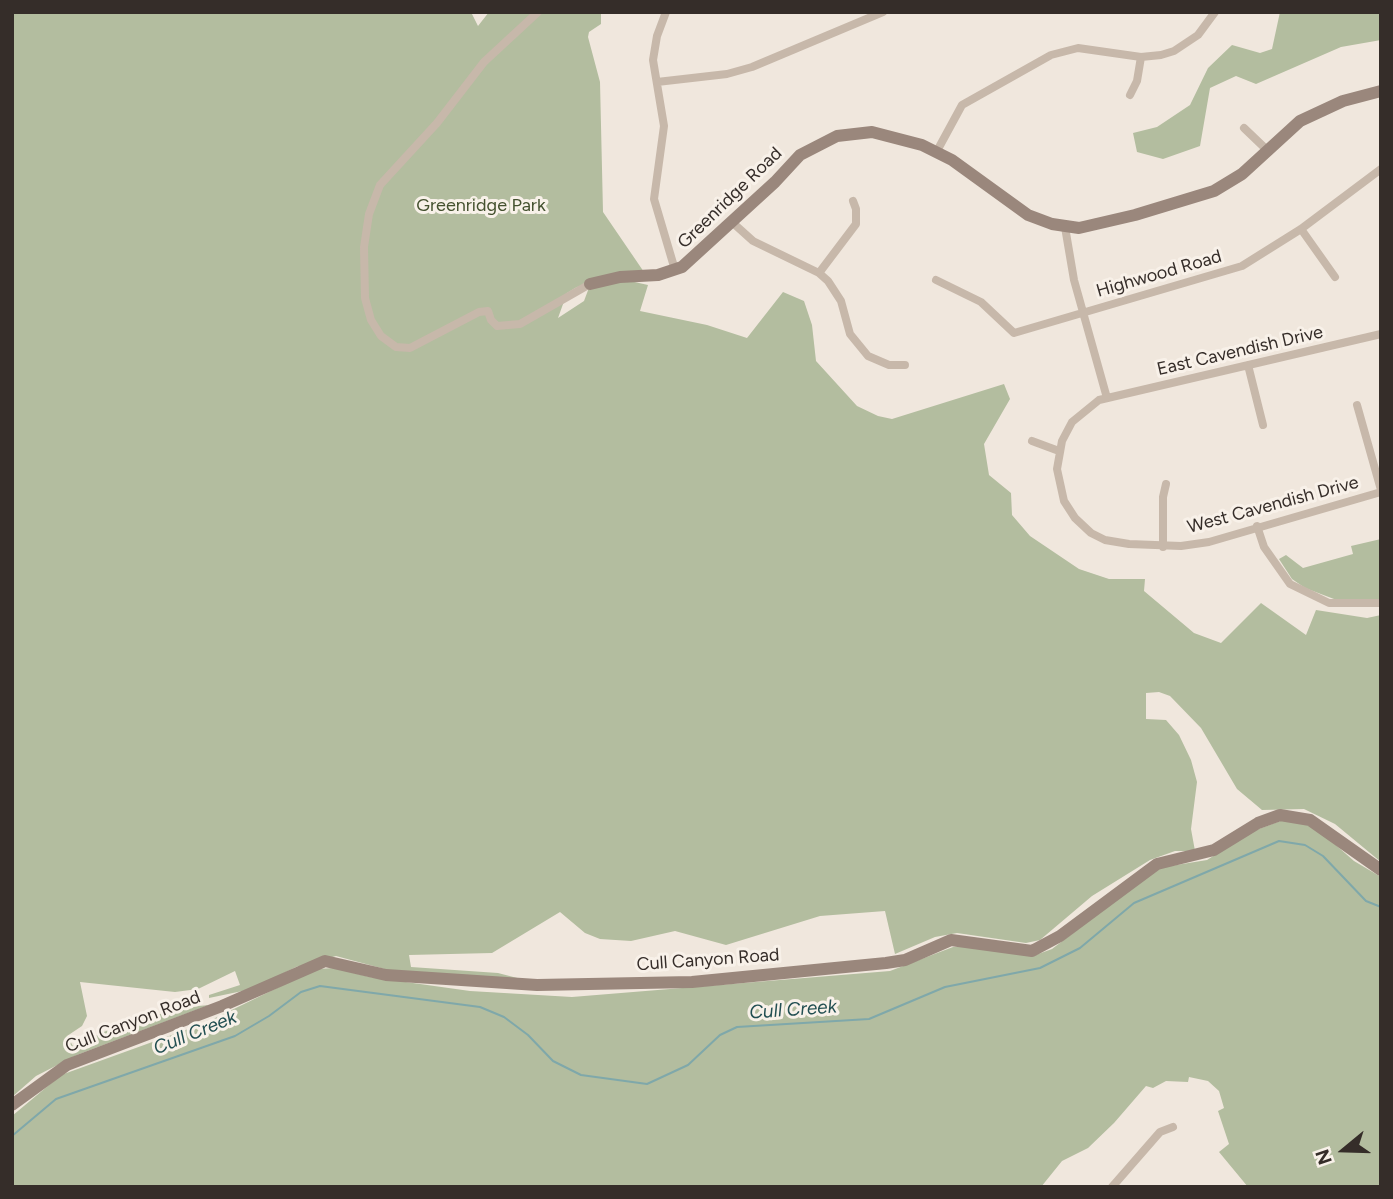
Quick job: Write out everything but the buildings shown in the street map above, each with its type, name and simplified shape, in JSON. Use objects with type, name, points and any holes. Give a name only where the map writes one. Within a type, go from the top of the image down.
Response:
[{"type":"street","name":"Greenridge Road","points":[[538,12],[484,62],[437,123],[380,185],[369,214],[364,247],[365,298],[371,320],[381,336],[396,347],[410,348],[479,312],[488,312],[497,326],[520,324],[590,284],[620,277],[658,275],[675,270],[690,261],[733,222],[800,155],[830,138],[872,132],[907,139],[937,151],[1028,215],[1065,227],[1093,226],[1204,195],[1242,174],[1290,128],[1311,115],[1343,101],[1381,91]]},
{"type":"street","points":[[666,12],[654,48],[664,126],[654,200],[675,270]]},
{"type":"street","points":[[657,82],[727,74],[752,67],[883,12]]},
{"type":"street","points":[[937,151],[962,105],[1051,55],[1065,50],[1089,49],[1141,57],[1161,55],[1187,45],[1206,28],[1215,12]]},
{"type":"street","points":[[1130,95],[1137,81],[1141,57]]},
{"type":"street","points":[[1244,128],[1267,150]]},
{"type":"street","name":"Highwood Road","points":[[936,279],[981,302],[1014,332],[1221,274],[1261,256],[1381,169]]},
{"type":"street","points":[[819,273],[856,224],[853,201]]},
{"type":"street","points":[[733,222],[753,241],[819,273],[836,291],[850,334],[863,351],[889,365],[905,365]]},
{"type":"street","points":[[1065,227],[1066,248],[1107,398]]},
{"type":"street","points":[[1301,229],[1335,276]]},
{"type":"street","name":"East Cavendish Drive","points":[[1107,398],[1381,334]]},
{"type":"street","points":[[1248,365],[1263,425]]},
{"type":"street","name":"West Cavendish Drive","points":[[1107,398],[1080,413],[1066,432],[1056,469],[1060,489],[1069,510],[1085,528],[1114,543],[1163,547],[1209,542],[1381,491]]},
{"type":"street","points":[[1357,405],[1381,491]]},
{"type":"street","points":[[1032,441],[1059,451]]},
{"type":"street","points":[[1163,547],[1163,497],[1166,484]]},
{"type":"street","points":[[1257,526],[1264,547],[1290,584],[1329,603],[1381,603]]},
{"type":"street","name":"Cull Canyon Road","points":[[12,1105],[67,1065],[222,1006],[325,961],[386,975],[537,985],[692,982],[886,964],[905,960],[951,940],[1032,951],[1060,936],[1157,864],[1214,850],[1258,822],[1280,815],[1310,820],[1381,870]]},
{"type":"street","points":[[1112,1187],[1160,1132],[1173,1127]]},
{"type":"green space","name":"Greenridge Park","points":[[12,12],[471,12],[478,26],[489,12],[601,12],[601,24],[589,32],[588,37],[600,82],[603,212],[646,275],[577,287],[567,293],[558,318],[584,301],[590,285],[630,281],[648,285],[640,311],[707,325],[747,338],[783,292],[804,301],[812,325],[816,361],[857,406],[878,416],[892,419],[1004,384],[1010,399],[984,444],[989,475],[1011,493],[1012,515],[1030,536],[1079,569],[1109,579],[1145,579],[1144,591],[1194,633],[1221,643],[1261,603],[1306,635],[1316,610],[1367,618],[1381,615],[1381,862],[1335,824],[1304,809],[1262,810],[1237,789],[1201,728],[1170,696],[1159,692],[1146,693],[1146,719],[1166,720],[1179,735],[1191,760],[1197,782],[1191,829],[1195,851],[1175,851],[1150,860],[1092,896],[1040,940],[1026,943],[957,933],[935,937],[895,954],[885,911],[820,916],[726,945],[675,931],[631,941],[600,939],[585,933],[560,912],[492,953],[409,955],[411,967],[498,973],[521,979],[392,971],[336,956],[296,967],[252,989],[209,998],[209,995],[240,985],[235,971],[198,989],[175,992],[80,982],[87,1016],[82,1026],[67,1036],[73,1046],[126,1022],[209,1005],[77,1055],[36,1076],[12,1097]]},
{"type":"green space","points":[[1280,12],[1381,12],[1381,40],[1341,47],[1256,84],[1236,76],[1210,88],[1200,146],[1163,159],[1137,152],[1133,133],[1157,127],[1190,105],[1208,68],[1232,45],[1260,53],[1272,49]]},
{"type":"green space","points":[[1381,539],[1381,600],[1334,599],[1305,588],[1292,579],[1279,559],[1286,555],[1303,568],[1353,554],[1351,546]]},
{"type":"green space","points":[[1283,820],[1312,824],[1354,861],[1381,877],[1381,1187],[1248,1187],[1219,1152],[1229,1144],[1218,1111],[1224,1108],[1219,1091],[1208,1081],[1189,1077],[1188,1082],[1166,1081],[1153,1088],[1146,1086],[1114,1123],[1088,1148],[1062,1161],[1041,1187],[12,1187],[12,1116],[61,1075],[205,1023],[316,969],[334,968],[370,977],[470,991],[572,997],[890,971],[953,947],[972,946],[1033,956],[1052,949],[1158,868],[1207,860],[1251,832]]},
{"type":"waterway","name":"Cull Creek","points":[[12,1136],[56,1099],[235,1036],[269,1016],[301,992],[320,986],[480,1007],[504,1017],[528,1035],[553,1061],[581,1075],[647,1084],[688,1065],[720,1035],[737,1027],[869,1019],[945,987],[1040,968],[1080,948],[1134,903],[1279,841],[1305,845],[1323,856],[1366,901],[1381,907]]}]
